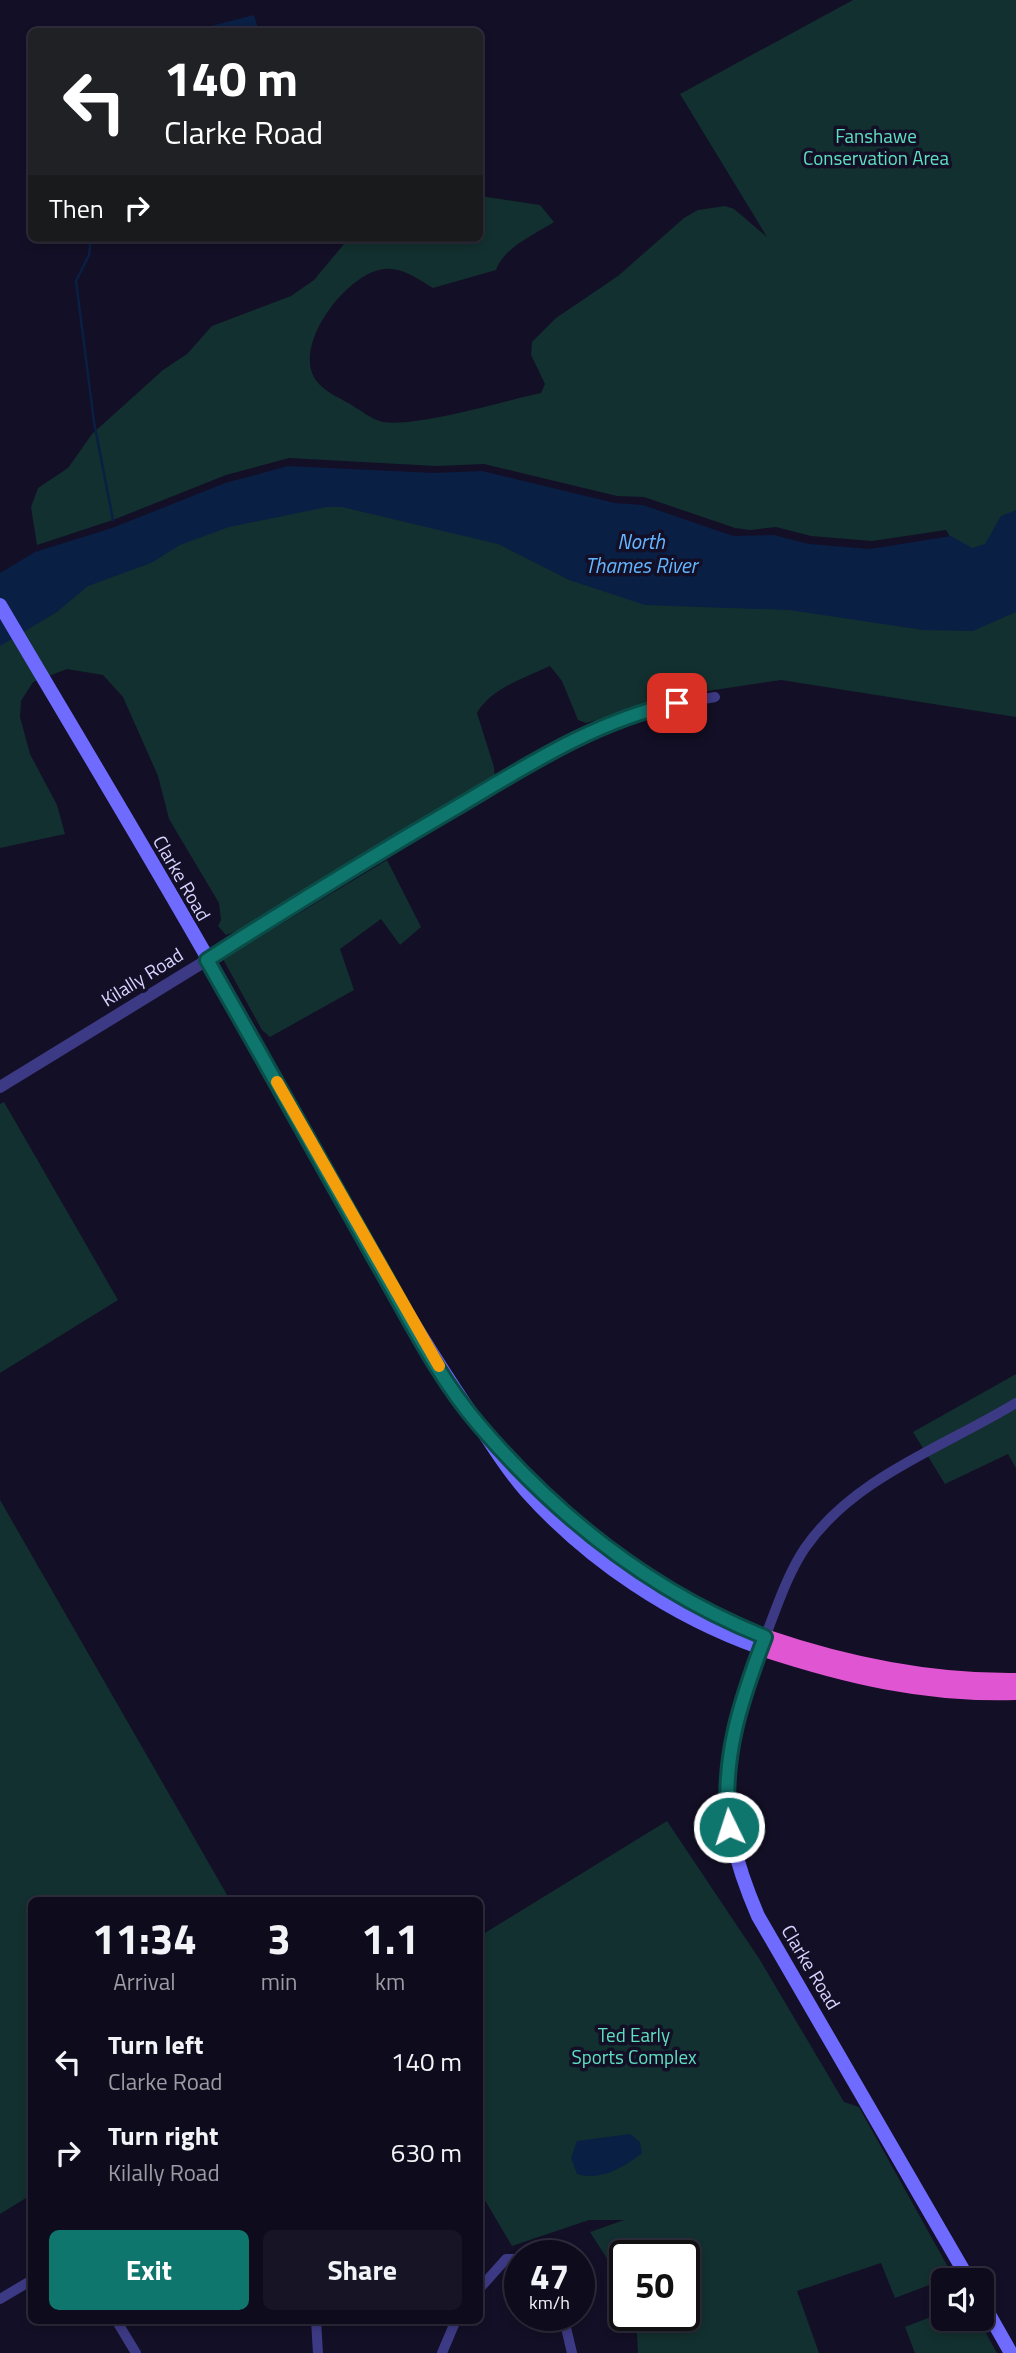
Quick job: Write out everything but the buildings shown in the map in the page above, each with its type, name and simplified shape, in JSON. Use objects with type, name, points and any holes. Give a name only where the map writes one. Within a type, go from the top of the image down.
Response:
[{"type":"highway","points":[[763,1642],[905,1674],[1016,1681]]},
{"type":"highway","points":[[763,1642],[877,1683],[947,1692],[1016,1692]]},
{"type":"main road","name":"Clarke Road","points":[[0,605],[207,960],[414,1326],[478,1424],[533,1484],[606,1546],[681,1597],[763,1642],[742,1699],[729,1750],[727,1807],[741,1873],[764,1926],[854,2077],[962,2268]]},
{"type":"main road","points":[[994,2323],[1011,2353]]},
{"type":"street","name":"Kilally Road","points":[[0,1087],[325,884],[570,740],[653,708],[715,697]]},
{"type":"street","points":[[763,1642],[804,1550],[839,1507],[877,1481],[1016,1403]]},
{"type":"street","points":[[483,2285],[504,2261]]},
{"type":"street","points":[[0,2299],[28,2282]]},
{"type":"street","points":[[118,2324],[135,2353]]},
{"type":"street","points":[[316,2324],[318,2353]]},
{"type":"street","points":[[442,2353],[454,2324]]},
{"type":"street","points":[[567,2331],[572,2353]]},
{"type":"green space","name":"Fanshawe Conservation Area","points":[[853,0],[1016,0],[1016,717],[781,680],[694,693],[586,723],[578,720],[562,681],[550,666],[500,690],[483,704],[477,713],[494,767],[495,782],[394,836],[381,848],[240,930],[226,935],[218,926],[221,920],[219,903],[169,819],[158,776],[123,697],[103,675],[67,669],[33,682],[21,701],[20,717],[30,754],[57,805],[65,834],[0,848],[0,643],[90,581],[231,522],[329,501],[998,614],[946,530],[872,541],[811,536],[776,527],[750,530],[735,528],[644,497],[617,496],[484,464],[436,466],[289,458],[226,475],[113,520],[37,545],[31,507],[38,488],[68,468],[92,434],[163,370],[187,354],[212,326],[291,296],[314,280],[346,242],[483,242],[483,196],[540,205],[554,222],[513,248],[496,270],[433,288],[410,274],[384,269],[370,273],[355,283],[327,312],[311,348],[310,364],[315,379],[322,387],[370,417],[383,422],[398,423],[438,417],[541,393],[545,384],[531,355],[532,342],[556,318],[618,276],[684,218],[698,210],[725,206],[734,209],[767,237],[680,94]]},
{"type":"green space","points":[[387,860],[421,927],[400,945],[381,919],[340,949],[354,990],[270,1037],[262,1030],[223,959]]},
{"type":"green space","points":[[4,1102],[118,1300],[0,1373],[0,1104]]},
{"type":"green space","points":[[1016,1374],[1016,1468],[1008,1454],[945,1484],[913,1432]]},
{"type":"green space","points":[[0,1500],[228,1897],[28,1897],[28,2197],[0,2214]]},
{"type":"green space","name":"Ted Early Sports Complex","points":[[667,1821],[760,1960],[844,2102],[859,2107],[949,2268],[931,2268],[931,2284],[895,2298],[881,2263],[797,2291],[819,2353],[638,2353],[637,2331],[700,2331],[700,2240],[609,2240],[609,2262],[590,2232],[624,2220],[589,2220],[530,2240],[508,2240],[483,2197],[483,1934]]},
{"type":"green space","points":[[931,2317],[931,2331],[985,2331],[997,2353],[915,2353],[905,2327]]},
{"type":"water","points":[[254,15],[258,28],[203,28]]},
{"type":"water","name":"North Thames River","points":[[288,466],[434,473],[482,471],[615,503],[643,505],[733,536],[774,535],[809,544],[870,549],[951,536],[972,548],[985,544],[1001,516],[1016,510],[1016,612],[973,631],[923,630],[789,610],[645,605],[569,580],[498,544],[342,507],[327,507],[229,527],[180,545],[151,563],[88,586],[57,612],[0,646],[0,573],[35,552],[112,528],[225,483]]},
{"type":"water","points":[[630,2134],[640,2142],[642,2153],[619,2168],[603,2174],[577,2174],[571,2158],[577,2141]]},
{"type":"waterway","points":[[91,242],[89,255],[76,281],[94,422],[113,520]]},
{"type":"slow traffic","points":[[277,1082],[439,1366]]},
{"type":"route","points":[[677,703],[618,720],[570,740],[325,884],[207,960],[414,1326],[455,1393],[478,1424],[533,1484],[566,1515],[645,1575],[715,1616],[765,1637],[742,1699],[729,1750],[729,1827]]}]
